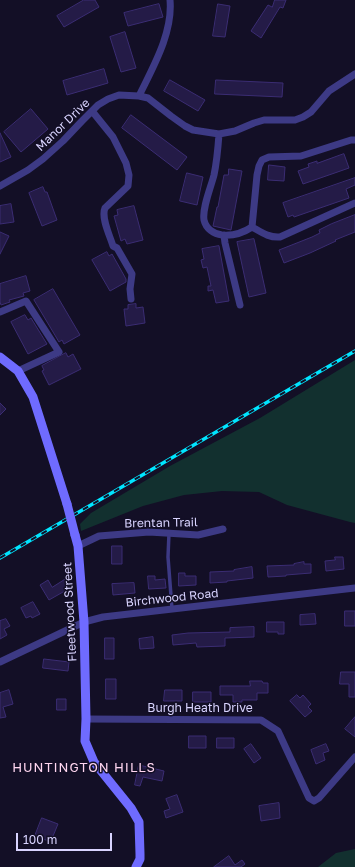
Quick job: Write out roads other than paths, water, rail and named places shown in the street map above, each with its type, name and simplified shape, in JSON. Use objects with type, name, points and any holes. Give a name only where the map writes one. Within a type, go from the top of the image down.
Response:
[{"type":"street","points":[[139,96],[160,51],[170,20],[170,0]]},
{"type":"street","name":"Manor Drive","points":[[0,186],[28,170],[43,159],[92,111],[108,99],[119,95],[148,98],[185,126],[193,130],[219,134],[235,131],[264,120],[295,120],[303,117],[311,112],[329,91],[355,74]]},
{"type":"street","points":[[92,111],[113,137],[126,163],[129,175],[128,186],[105,208],[104,216],[112,243],[117,248],[132,274],[130,289],[131,299]]},
{"type":"street","points":[[219,134],[217,157],[204,213],[206,225],[209,230],[218,235],[232,235],[244,232],[252,227]]},
{"type":"street","points":[[252,227],[257,175],[262,160],[269,158],[301,156],[346,141],[355,140]]},
{"type":"street","points":[[252,227],[267,236],[280,238],[355,203]]},
{"type":"street","points":[[224,235],[240,305]]},
{"type":"street","points":[[0,312],[26,301],[59,352],[18,371]]},
{"type":"street","name":"Fleetwood Street","points":[[0,358],[18,371],[33,397],[67,504],[78,546],[84,622],[86,741],[94,762],[131,808],[139,822],[140,859],[136,867]]},
{"type":"street","name":"Brentan Trail","points":[[78,546],[99,536],[149,532],[198,535],[223,529]]},
{"type":"street","name":"Birchwood Road","points":[[0,662],[84,622],[103,617],[355,588]]},
{"type":"street","name":"Burgh Heath Drive","points":[[86,719],[261,720],[278,731],[309,798],[314,801],[319,798],[355,757]]},
{"type":"lane","points":[[170,533],[168,557],[172,609]]},
{"type":"railway","points":[[0,558],[355,351]]},
{"type":"district","name":"HUNTINGTON HILLS","points":[[84,768]]}]
